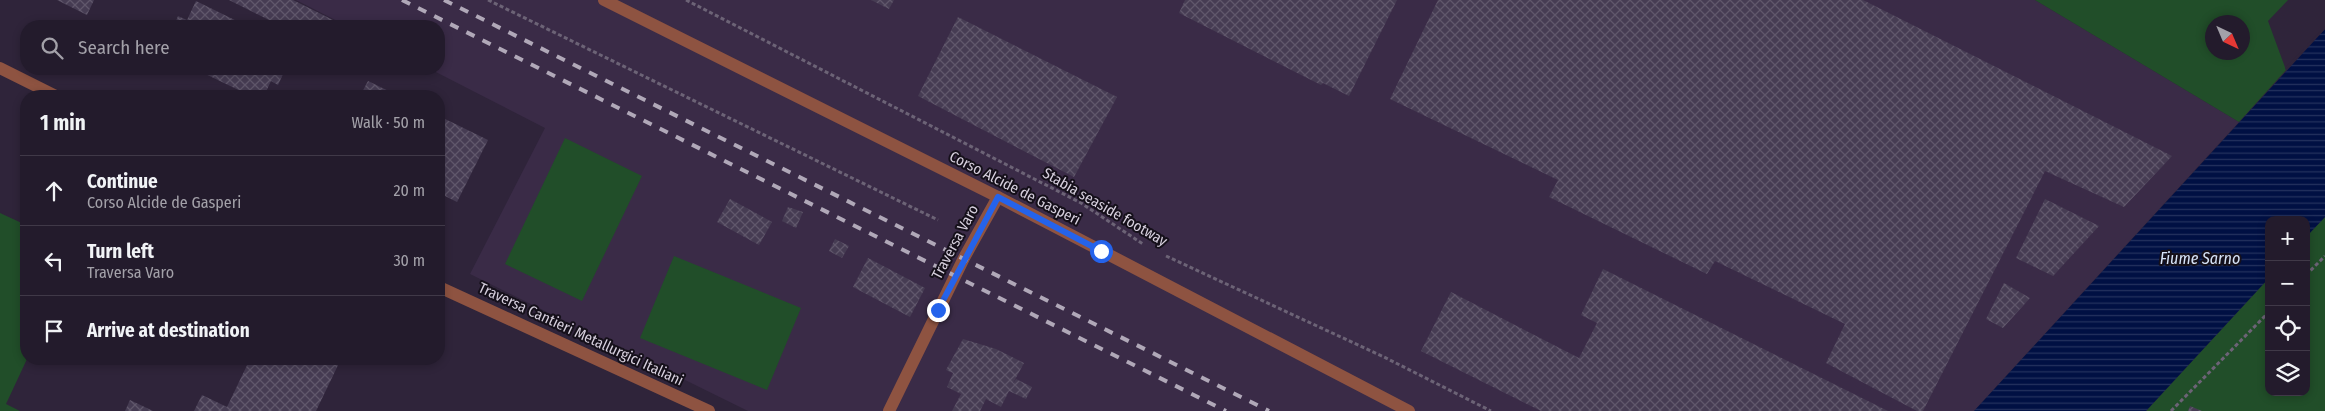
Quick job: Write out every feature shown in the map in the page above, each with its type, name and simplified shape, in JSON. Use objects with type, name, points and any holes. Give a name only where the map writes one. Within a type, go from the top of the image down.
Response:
[{"type":"street","name":"Corso Alcide de Gasperi","points":[[604,0],[998,197],[1409,411]]},
{"type":"street","points":[[0,68],[44,90]]},
{"type":"street","name":"Traversa Varo","points":[[888,411],[964,258],[998,197]]},
{"type":"street","name":"Traversa Cantieri Metallurgici Italiani","points":[[445,289],[709,411]]},
{"type":"path","points":[[488,0],[938,220]]},
{"type":"path","name":"Stabia seaside footway","points":[[686,0],[1080,203],[1147,247]]},
{"type":"path","name":"Stabia seaside footway","points":[[1165,255],[1384,357],[1491,411]]},
{"type":"path","points":[[2310,271],[2325,256]]},
{"type":"path","points":[[2171,411],[2265,316]]},
{"type":"shaded area","points":[[296,0],[2035,0],[2239,122],[1974,411],[748,411],[470,274],[545,128],[442,75],[445,75],[445,20],[335,20]]},
{"type":"green space","points":[[2035,0],[2288,0],[2268,21],[2286,70],[2239,122]]},
{"type":"green space","points":[[565,138],[642,176],[582,301],[505,264]]},
{"type":"green space","points":[[0,213],[20,222],[20,365],[24,365],[6,404],[20,411],[0,411]]},
{"type":"green space","points":[[2325,217],[2325,411],[2146,411],[2265,282],[2265,396],[2310,396],[2310,233]]},
{"type":"green space","points":[[674,256],[801,308],[767,390],[640,338]]},
{"type":"water","name":"Fiume Sarno","points":[[2325,29],[2325,217],[2310,233],[2310,216],[2265,216],[2265,282],[2146,411],[1974,411]]},
{"type":"pier","points":[[2325,26],[2325,29],[2286,70],[2285,68]]},
{"type":"building","points":[[57,0],[94,0],[87,15]]},
{"type":"building","points":[[229,0],[293,0],[333,20],[269,20]]},
{"type":"building","points":[[871,0],[894,0],[889,9]]},
{"type":"building","points":[[1185,0],[1397,0],[1349,96],[1323,83],[1321,85],[1179,13]]},
{"type":"building","points":[[1438,0],[1863,0],[2172,156],[2124,207],[2045,171],[1923,411],[1917,411],[1826,363],[1845,324],[1715,261],[1707,274],[1549,197],[1558,180],[1390,99]]},
{"type":"building","points":[[196,1],[235,20],[187,20]]},
{"type":"building","points":[[178,16],[187,20],[176,20]]},
{"type":"building","points":[[958,17],[1117,97],[1074,177],[918,96]]},
{"type":"building","points":[[207,75],[283,75],[278,85],[271,81],[267,90],[239,90]]},
{"type":"building","points":[[368,81],[387,90],[363,90]]},
{"type":"building","points":[[445,119],[488,140],[457,202],[445,196]]},
{"type":"building","points":[[730,199],[772,222],[759,245],[717,222]]},
{"type":"building","points":[[2045,199],[2099,226],[2053,276],[2016,258]]},
{"type":"building","points":[[788,207],[803,212],[796,228],[782,221]]},
{"type":"building","points":[[835,239],[849,246],[842,258],[829,251]]},
{"type":"building","points":[[868,258],[925,288],[910,317],[853,287]]},
{"type":"building","points":[[1603,269],[1888,411],[1541,411],[1421,351],[1451,292],[1579,358],[1597,323],[1581,315]]},
{"type":"building","points":[[2004,283],[2030,298],[2003,328],[1986,319]]},
{"type":"building","points":[[963,339],[996,349],[1024,363],[1012,385],[1016,379],[1032,387],[1026,399],[1009,391],[1001,407],[986,399],[980,411],[952,411],[961,394],[947,387],[953,373],[946,370]]},
{"type":"building","points":[[247,365],[338,365],[316,411],[194,411],[202,395],[227,407]]},
{"type":"building","points":[[130,400],[153,411],[125,411]]},
{"type":"building","points":[[2190,406],[2202,411],[2188,411]]},
{"type":"railway","points":[[402,0],[442,20]]},
{"type":"railway","points":[[444,0],[1269,411]]},
{"type":"railway","points":[[445,21],[1226,411]]},
{"type":"route","points":[[938,310],[998,197],[1101,251]]}]
